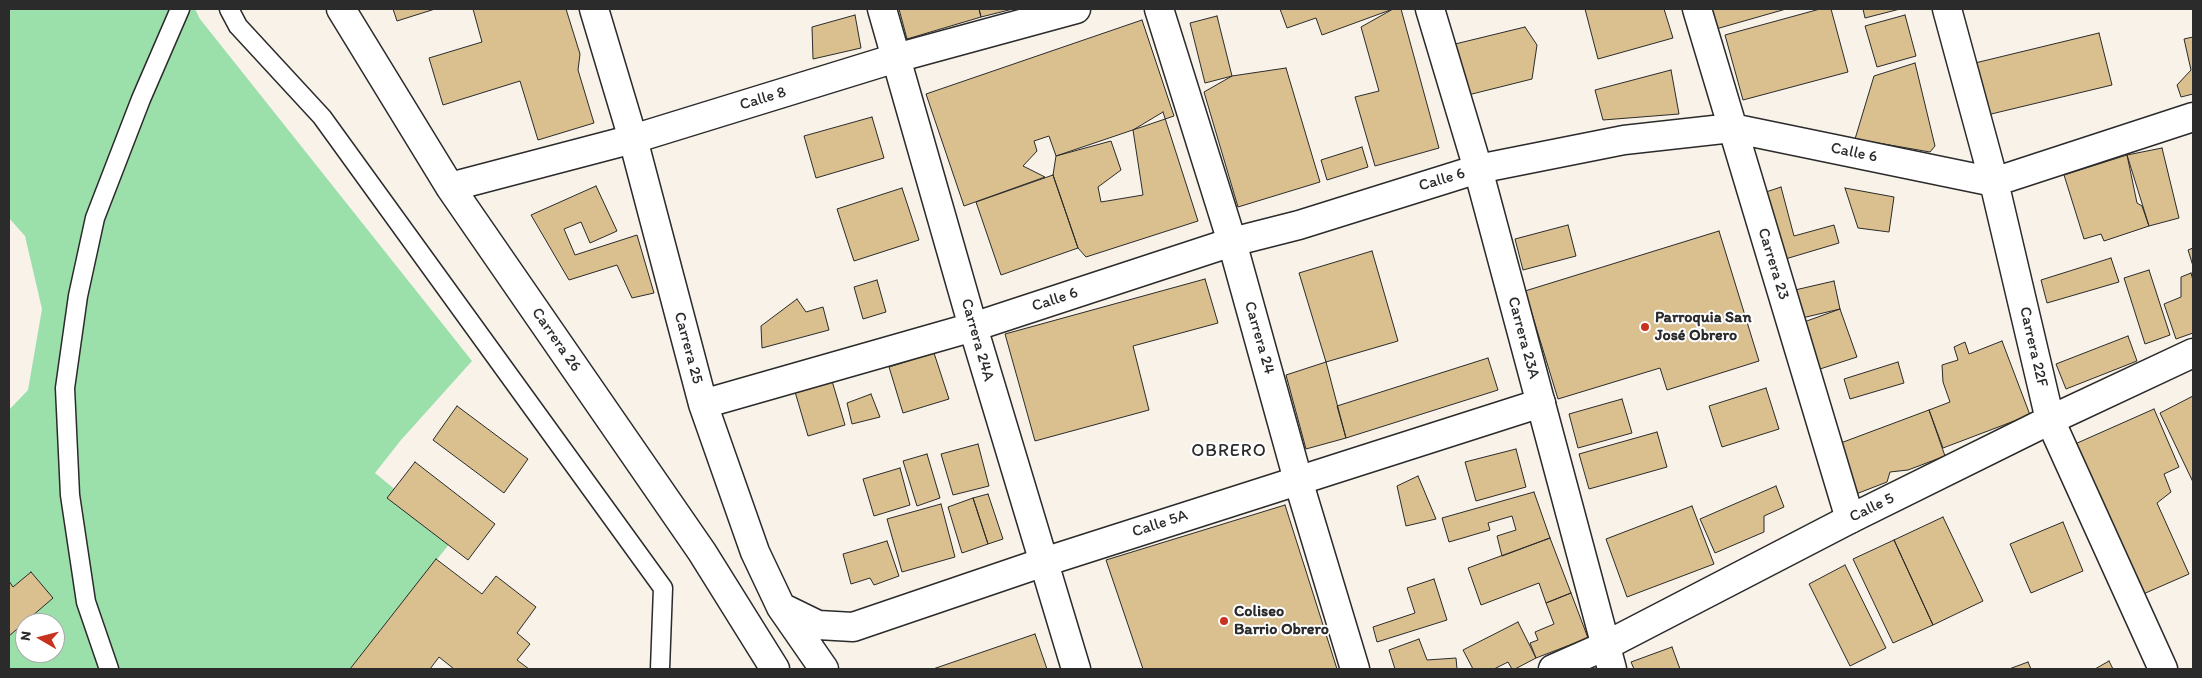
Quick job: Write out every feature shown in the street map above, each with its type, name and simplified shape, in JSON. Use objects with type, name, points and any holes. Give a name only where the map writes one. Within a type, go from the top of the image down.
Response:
[{"type":"street","name":"Carrera 26","points":[[341,9],[450,186],[702,552],[775,669]]},
{"type":"street","name":"Carrera 25","points":[[594,9],[633,140],[703,404],[755,552],[781,607],[824,669]]},
{"type":"street","name":"Carrera 24A","points":[[882,9],[973,327],[1076,669]]},
{"type":"street","name":"Calle 8","points":[[450,186],[633,140],[896,58],[1076,9]]},
{"type":"street","name":"Carrera 24","points":[[1159,9],[1232,242],[1298,480],[1355,669]]},
{"type":"street","name":"Carrera 23A","points":[[1430,9],[1478,169],[1609,658]]},
{"type":"street","name":"Carrera 23","points":[[1697,9],[1850,519]]},
{"type":"street","name":"Carrera 22F","points":[[1947,9],[1994,182],[2050,420],[2162,669]]},
{"type":"street","name":"Calle 6","points":[[703,404],[973,327],[1232,242],[1299,225],[1478,169],[1624,140],[1732,128],[1994,182],[2193,116]]},
{"type":"street","name":"Calle 5","points":[[1553,669],[1609,658],[1850,519],[2050,420],[2193,353]]},
{"type":"street","name":"Calle 5A","points":[[781,607],[818,625],[852,627],[1044,562],[1540,403]]},
{"type":"lane","points":[[109,669],[86,602],[70,495],[65,388],[78,296],[96,218],[141,99],[180,9]]},
{"type":"lane","points":[[229,9],[238,26],[322,117],[663,588],[660,669]]},
{"type":"green space","points":[[9,9],[195,9],[200,19],[472,361],[401,440],[375,473],[454,538],[350,669],[9,669],[9,410],[28,390],[42,309],[25,236],[9,218]]},
{"type":"building","points":[[393,9],[435,9],[397,21]]},
{"type":"building","points":[[473,9],[566,9],[580,54],[578,70],[594,123],[538,140],[520,81],[443,105],[429,58],[482,42]]},
{"type":"building","points":[[899,9],[979,9],[981,17],[907,39]]},
{"type":"building","points":[[979,9],[1013,9],[981,17]]},
{"type":"building","points":[[1280,9],[1393,9],[1322,35],[1316,18],[1287,28]]},
{"type":"building","points":[[1393,9],[1401,9],[1439,148],[1375,166],[1355,97],[1379,91],[1361,27]]},
{"type":"building","points":[[1585,9],[1664,9],[1673,38],[1598,59]]},
{"type":"building","points":[[1710,9],[1786,9],[1716,29]]},
{"type":"building","points":[[1820,9],[1831,9],[1848,72],[1743,100],[1725,35]]},
{"type":"building","points":[[1863,9],[1900,9],[1865,18]]},
{"type":"building","points":[[855,15],[861,48],[813,59],[812,27]]},
{"type":"building","points":[[1905,15],[1916,56],[1877,67],[1865,26]]},
{"type":"building","points":[[1217,16],[1232,76],[1205,83],[1190,23]]},
{"type":"building","points":[[1142,20],[1174,116],[1056,156],[1049,136],[1034,141],[1037,151],[1023,166],[1045,177],[964,206],[926,94]]},
{"type":"building","points":[[1525,27],[1537,45],[1532,79],[1464,96],[1451,45]]},
{"type":"building","points":[[2099,33],[2112,85],[1987,115],[1975,63]]},
{"type":"building","points":[[2193,37],[2193,94],[2181,97],[2177,85],[2191,70],[2184,39]]},
{"type":"building","points":[[1915,63],[1935,146],[1930,152],[1855,139],[1874,76]]},
{"type":"building","points":[[1286,68],[1320,182],[1238,207],[1204,92],[1232,76]]},
{"type":"building","points":[[1671,70],[1679,114],[1603,120],[1595,90]]},
{"type":"building","points":[[1163,112],[1198,221],[1086,257],[1078,248],[1053,175],[1056,156],[1111,141],[1121,170],[1098,187],[1101,202],[1143,195],[1133,130]]},
{"type":"building","points":[[872,117],[884,158],[816,178],[804,136]]},
{"type":"building","points":[[1362,147],[1368,167],[1327,180],[1321,160]]},
{"type":"building","points":[[2162,148],[2179,218],[2149,226],[2142,206],[2137,203],[2127,155]]},
{"type":"building","points":[[2127,155],[2149,226],[2104,241],[2101,234],[2084,239],[2064,175]]},
{"type":"building","points":[[1053,175],[1078,248],[1001,275],[976,202]]},
{"type":"building","points":[[596,186],[617,231],[590,243],[581,222],[564,229],[575,255],[637,235],[654,293],[632,298],[617,265],[569,280],[531,215]]},
{"type":"building","points":[[1781,187],[1794,236],[1834,225],[1839,243],[1782,260],[1763,193]]},
{"type":"building","points":[[902,188],[919,240],[854,261],[837,209]]},
{"type":"building","points":[[1845,188],[1894,197],[1889,232],[1858,228]]},
{"type":"building","points":[[1568,225],[1576,256],[1523,270],[1515,239]]},
{"type":"building","name":"Parroquia San José Obrero","points":[[1719,231],[1759,361],[1667,390],[1660,368],[1558,399],[1525,291]]},
{"type":"building","points":[[2193,248],[2193,266],[2188,250]]},
{"type":"building","points":[[1372,251],[1398,341],[1326,362],[1299,273]]},
{"type":"building","points":[[2111,258],[2119,282],[2047,303],[2041,280]]},
{"type":"building","points":[[2149,270],[2170,335],[2145,344],[2124,278]]},
{"type":"building","points":[[2191,273],[2193,280],[2193,333],[2176,339],[2164,304],[2181,297],[2181,277]]},
{"type":"building","points":[[1205,279],[1218,323],[1133,346],[1149,410],[1035,441],[1005,334]]},
{"type":"building","points":[[877,280],[886,312],[863,319],[854,287]]},
{"type":"building","points":[[1834,281],[1840,309],[1802,318],[1795,290]]},
{"type":"building","points":[[797,299],[806,312],[823,307],[829,330],[762,348],[761,326]]},
{"type":"building","points":[[1840,309],[1857,357],[1820,369],[1804,322]]},
{"type":"building","points":[[2128,336],[2137,361],[2066,389],[2056,364]]},
{"type":"building","points":[[2002,341],[2030,415],[1943,448],[1929,410],[1950,402],[1943,382],[1942,365],[1958,360],[1954,347],[1965,342],[1969,354]]},
{"type":"building","points":[[934,353],[949,399],[903,413],[889,367]]},
{"type":"building","points":[[1488,358],[1498,390],[1346,438],[1337,406]]},
{"type":"building","points":[[1326,362],[1346,438],[1306,449],[1286,375]]},
{"type":"building","points":[[1898,362],[1904,383],[1850,399],[1844,379]]},
{"type":"building","points":[[830,374],[845,425],[808,436],[793,385]]},
{"type":"building","points":[[1766,388],[1779,429],[1722,447],[1709,406]]},
{"type":"building","points":[[871,394],[880,417],[852,424],[847,403]]},
{"type":"building","points":[[2193,396],[2193,482],[2160,413]]},
{"type":"building","points":[[1622,399],[1632,433],[1578,448],[1569,414]]},
{"type":"building","points":[[457,406],[528,459],[504,493],[433,440]]},
{"type":"building","points":[[2154,409],[2179,467],[2164,474],[2171,492],[2157,503],[2189,574],[2141,595],[2075,444]]},
{"type":"building","points":[[1929,410],[1945,456],[1908,470],[1890,472],[1887,482],[1856,494],[1838,444]]},
{"type":"building","points":[[1657,432],[1667,467],[1589,489],[1579,454]]},
{"type":"building","points":[[978,444],[989,486],[953,495],[941,454]]},
{"type":"building","points":[[1516,449],[1526,487],[1476,501],[1465,462]]},
{"type":"building","points":[[927,454],[940,498],[917,506],[903,461]]},
{"type":"building","points":[[415,462],[495,524],[468,560],[387,498]]},
{"type":"building","points":[[900,468],[910,505],[874,516],[863,479]]},
{"type":"building","points":[[1418,476],[1436,519],[1406,526],[1397,486]]},
{"type":"building","points":[[1776,486],[1784,507],[1764,516],[1764,532],[1715,553],[1700,519]]},
{"type":"building","points":[[1534,492],[1550,538],[1502,556],[1497,536],[1516,530],[1512,516],[1488,523],[1490,530],[1449,542],[1442,518]]},
{"type":"building","points":[[988,494],[1003,539],[988,544],[973,498]]},
{"type":"building","points":[[973,498],[988,544],[962,553],[948,507]]},
{"type":"building","points":[[941,504],[955,557],[902,572],[887,519]]},
{"type":"building","name":"Coliseo Barrio Obrero","points":[[1285,505],[1337,669],[1143,669],[1106,560]]},
{"type":"building","points":[[1692,506],[1714,564],[1627,597],[1606,539]]},
{"type":"building","points":[[1943,517],[1983,601],[1933,625],[1894,540]]},
{"type":"building","points":[[2063,522],[2083,571],[2031,593],[2010,544]]},
{"type":"building","points":[[1550,538],[1571,593],[1546,603],[1539,583],[1481,605],[1468,568]]},
{"type":"building","points":[[1894,540],[1933,625],[1893,643],[1853,559]]},
{"type":"building","points":[[887,541],[899,576],[874,585],[870,578],[851,584],[843,554]]},
{"type":"building","points":[[436,559],[482,594],[496,576],[536,607],[517,633],[530,644],[517,660],[529,669],[454,669],[439,657],[430,669],[350,669]]},
{"type":"building","points":[[1845,565],[1886,648],[1850,666],[1809,584]]},
{"type":"building","points":[[31,572],[53,598],[36,613],[15,613],[15,631],[9,636],[9,581],[13,587]]},
{"type":"building","points":[[1434,579],[1447,620],[1377,642],[1373,627],[1415,613],[1407,588]]},
{"type":"building","points":[[1571,593],[1588,638],[1536,658],[1530,643],[1538,640],[1535,632],[1554,624],[1546,603]]},
{"type":"building","points":[[1518,622],[1536,658],[1515,669],[1512,669],[1508,662],[1494,669],[1473,669],[1463,650]]},
{"type":"building","points":[[1035,634],[1047,669],[933,669]]},
{"type":"building","points":[[1419,639],[1427,660],[1456,658],[1457,669],[1395,669],[1389,650]]},
{"type":"building","points":[[1672,647],[1680,669],[1634,669],[1631,662]]},
{"type":"building","points":[[2109,661],[2113,669],[2095,669]]},
{"type":"building","points":[[2028,662],[2031,669],[2009,669]]},
{"type":"place","name":"Parroquia San José Obrero","points":[[1645,327]]},
{"type":"place","name":"Coliseo Barrio Obrero","points":[[1224,621]]},
{"type":"district","name":"OBRERO","points":[[1229,451]]}]
